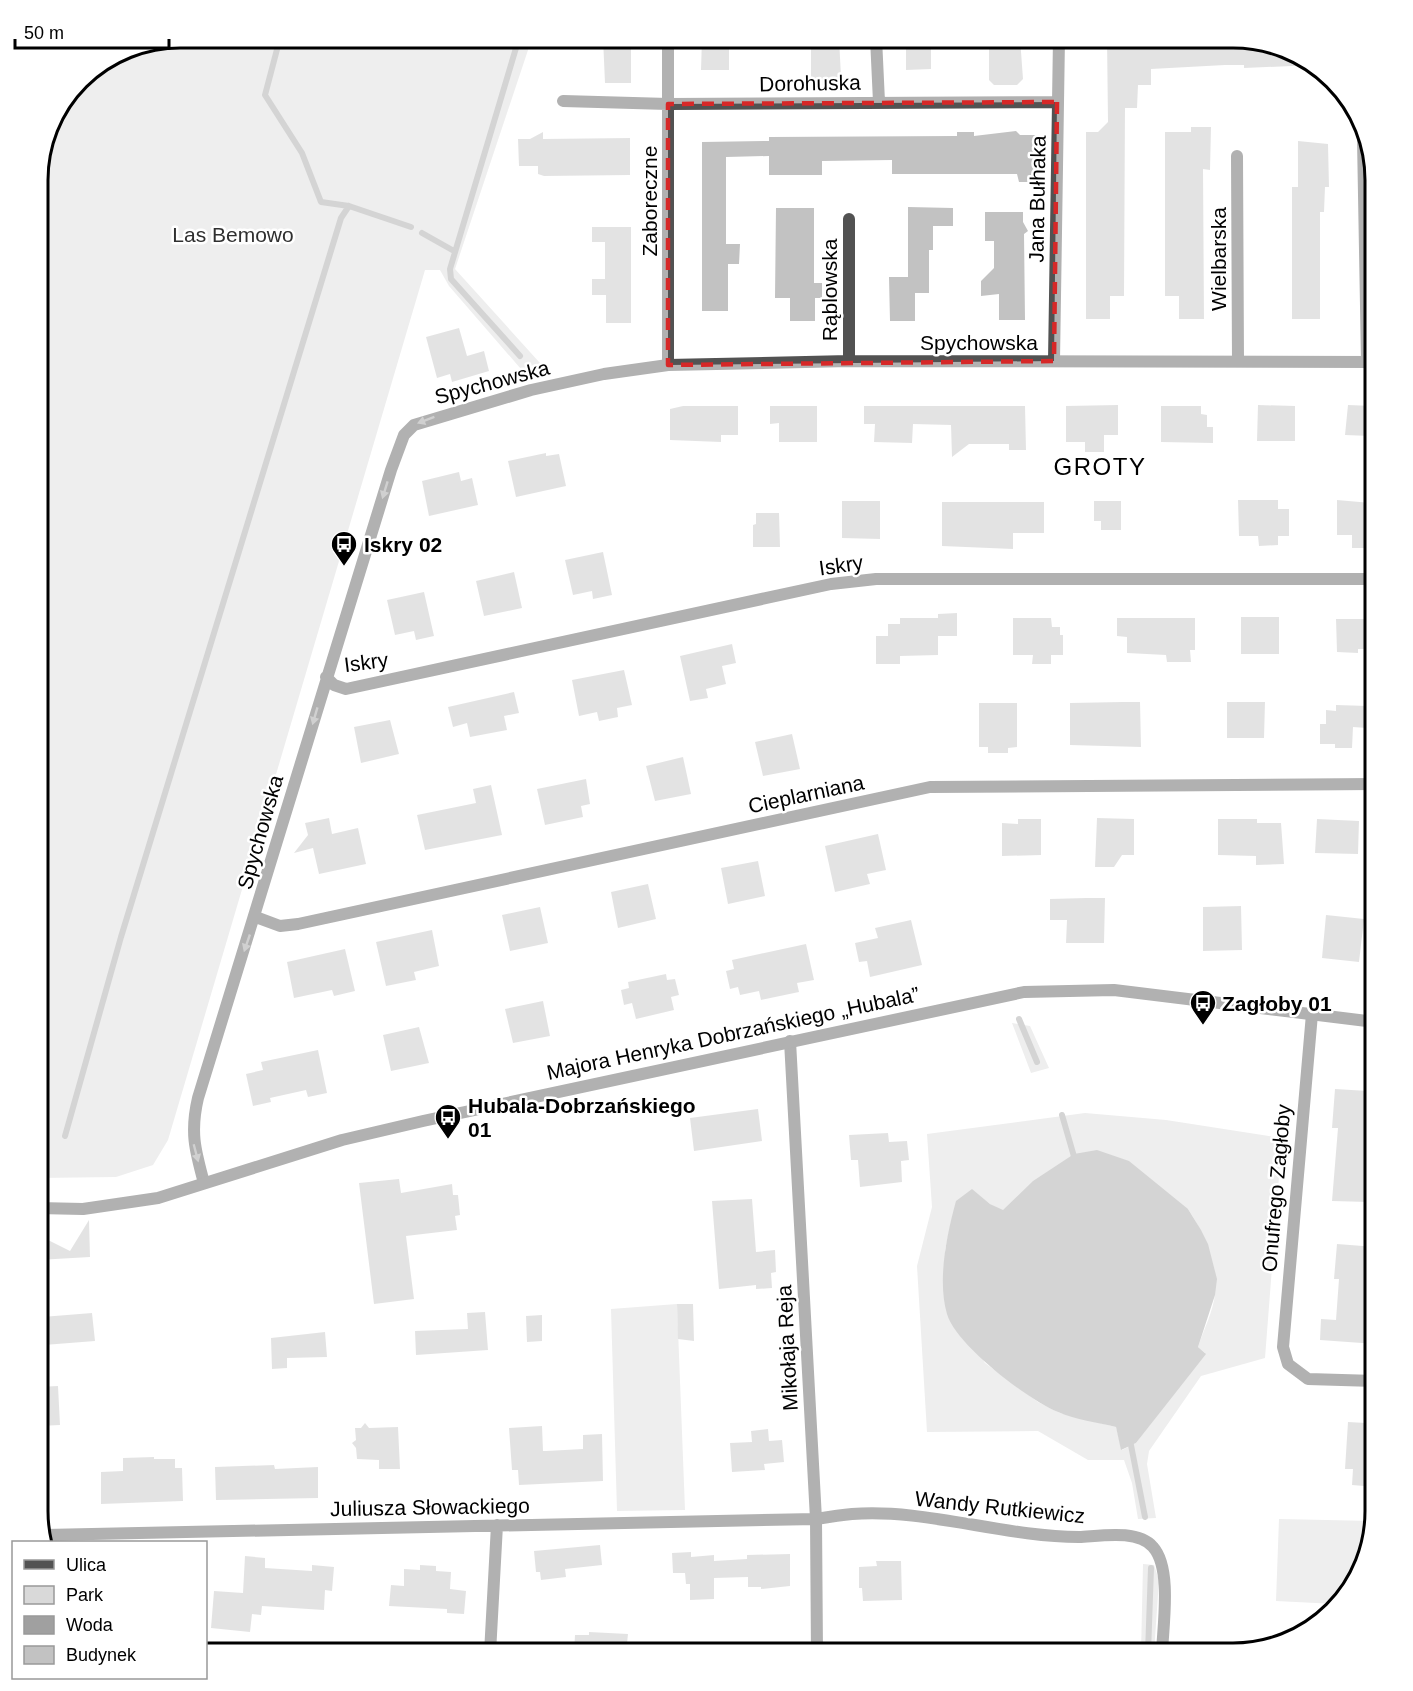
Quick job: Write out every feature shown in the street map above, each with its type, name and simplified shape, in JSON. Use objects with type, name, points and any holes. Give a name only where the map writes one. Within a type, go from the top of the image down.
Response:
[{"type":"street","name":"Zaboreczne","points":[[668,48],[668,365]]},
{"type":"street","points":[[876,48],[879,102]]},
{"type":"street","name":"Jana Bułhaka","points":[[1054,361],[1059,48]]},
{"type":"street","name":"Dorohuska","points":[[563,101],[668,104],[1057,102]]},
{"type":"street","name":"Wielbarska","points":[[1238,156],[1238,361]]},
{"type":"street","points":[[1364,162],[1365,195]]},
{"type":"street","name":"Rąblowska","points":[[849,219],[849,362]]},
{"type":"street","name":"Spychowska","points":[[204,1183],[193,1141],[192,1122],[218,1028],[256,917],[326,677],[404,435],[414,425],[531,390],[604,374],[668,365],[1054,361],[1365,362]]},
{"type":"street","name":"Iskry","points":[[326,677],[334,685],[346,689],[831,584],[876,579],[1365,579]]},
{"type":"street","name":"Cieplarniana","points":[[256,917],[280,926],[298,924],[930,787],[1365,784]]},
{"type":"street","name":"Majora Henryka Dobrzańskiego „Hubala”","points":[[48,1208],[83,1209],[130,1204],[342,1140],[982,999],[1024,992],[1069,989],[1163,994],[1365,1021]]},
{"type":"street","name":"Onufrego Zagłoby","points":[[1312,1014],[1283,1347],[1288,1364],[1308,1379],[1365,1382]]},
{"type":"street","name":"Mikołaja Reja","points":[[790,1041],[816,1519],[818,1643]]},
{"type":"street","name":"Wandy Rutkiewicz","points":[[816,1519],[853,1514],[887,1515],[1071,1537],[1135,1536],[1154,1547],[1164,1569],[1162,1643]]},
{"type":"street","name":"Juliusza Słowackiego","points":[[51,1535],[183,1537],[497,1525],[816,1519]]},
{"type":"street","points":[[491,1643],[497,1525]]},
{"type":"highlighted area","points":[[1057,102],[1054,361],[668,365],[668,104]]},
{"type":"green space","name":"Las Bemowo","points":[[171,48],[529,48],[455,269],[549,373],[527,376],[449,286],[440,270],[425,270],[168,1140],[153,1165],[116,1177],[48,1178],[48,171],[52,146],[58,129],[70,107],[100,75],[129,58]]},
{"type":"green space","points":[[1012,1023],[1030,1026],[1049,1068],[1031,1073]]},
{"type":"green space","points":[[1085,1113],[1166,1120],[1282,1138],[1265,1358],[1201,1376],[1149,1451],[1147,1464],[1156,1518],[1138,1519],[1132,1483],[1124,1460],[1088,1460],[1038,1431],[927,1432],[917,1266],[932,1207],[927,1134]],"holes":[[[972,1190],[1003,1211],[1188,1209],[1204,1239],[1214,1270],[1213,1306],[1198,1347],[1205,1353],[1136,1443],[1122,1450],[1116,1427],[1060,1413],[1038,1402],[985,1363],[945,1305],[945,1250],[953,1215]]]},
{"type":"green space","points":[[677,1304],[685,1510],[617,1511],[611,1309]]},
{"type":"green space","points":[[1279,1519],[1364,1521],[1361,1545],[1355,1562],[1343,1584],[1326,1604],[1276,1601]]},
{"type":"green space","points":[[1143,1564],[1154,1565],[1159,1580],[1155,1643],[1141,1643]]},
{"type":"water","points":[[1097,1150],[1129,1161],[1188,1209],[1208,1244],[1217,1279],[1215,1295],[1198,1347],[1206,1354],[1136,1443],[1121,1450],[1116,1427],[1072,1417],[1045,1406],[995,1370],[964,1341],[953,1327],[944,1301],[943,1272],[949,1228],[956,1201],[972,1189],[990,1204],[1003,1210],[1033,1181],[1074,1154]]},
{"type":"building","points":[[603,48],[631,48],[631,83],[605,83]]},
{"type":"building","points":[[702,48],[729,48],[729,70],[701,70]]},
{"type":"building","points":[[811,48],[840,48],[841,77],[838,77],[838,86],[822,86],[822,82],[811,82]]},
{"type":"building","points":[[906,48],[931,48],[931,69],[906,70]]},
{"type":"building","points":[[989,48],[1021,48],[1023,79],[1017,85],[994,85],[989,80]]},
{"type":"building","points":[[1107,48],[1242,48],[1267,52],[1298,66],[1244,68],[1244,65],[1225,65],[1151,69],[1151,85],[1138,85],[1137,108],[1125,108],[1124,296],[1110,296],[1110,319],[1086,319],[1086,132],[1098,132],[1108,122]]},
{"type":"building","points":[[1191,127],[1211,127],[1210,170],[1203,169],[1204,319],[1179,319],[1179,296],[1165,296],[1165,132],[1191,132]]},
{"type":"building","points":[[1016,131],[1020,135],[1037,135],[1037,152],[1042,158],[1036,163],[1036,182],[1019,182],[1017,174],[892,174],[892,160],[822,161],[822,175],[769,175],[769,156],[726,157],[726,244],[740,244],[739,264],[728,264],[728,311],[702,311],[702,142],[769,141],[769,137],[957,136],[957,132],[974,132],[974,136]]},
{"type":"building","points":[[543,132],[543,139],[630,138],[630,175],[544,176],[538,174],[538,166],[519,166],[518,139],[530,139]]},
{"type":"building","points":[[1298,141],[1328,144],[1329,187],[1325,187],[1324,212],[1320,212],[1320,319],[1292,319],[1292,187],[1298,187]]},
{"type":"building","points":[[908,207],[953,208],[953,226],[933,226],[933,250],[929,250],[929,293],[915,293],[915,321],[890,321],[889,277],[908,277]]},
{"type":"building","points":[[776,208],[814,208],[814,283],[822,283],[822,298],[815,298],[815,321],[790,321],[790,298],[775,298]]},
{"type":"building","points":[[985,212],[1023,212],[1023,222],[1028,231],[1024,234],[1025,320],[999,320],[999,294],[981,296],[981,281],[994,268],[994,241],[985,241]]},
{"type":"building","points":[[592,227],[631,227],[631,323],[606,323],[606,295],[592,295],[592,279],[605,279],[605,242],[592,242]]},
{"type":"building","points":[[459,328],[467,356],[484,351],[489,371],[452,382],[450,374],[437,378],[426,337]]},
{"type":"building","points":[[1118,405],[1118,435],[1104,435],[1104,452],[1085,452],[1085,442],[1066,442],[1066,406]]},
{"type":"building","points":[[1258,405],[1295,406],[1295,441],[1257,441]]},
{"type":"building","points":[[1348,405],[1365,406],[1365,436],[1345,435]]},
{"type":"building","points":[[683,406],[738,406],[738,435],[721,435],[721,442],[670,440],[670,409]]},
{"type":"building","points":[[770,406],[817,406],[817,442],[779,442],[779,423],[770,424]]},
{"type":"building","points":[[864,406],[1025,406],[1026,450],[1009,450],[1009,444],[969,444],[952,457],[951,425],[913,424],[912,443],[874,442],[875,424],[864,424]]},
{"type":"building","points":[[1161,406],[1201,406],[1201,414],[1207,415],[1207,427],[1213,427],[1213,443],[1161,442]]},
{"type":"building","points":[[546,453],[546,456],[559,454],[566,486],[516,497],[508,461]]},
{"type":"building","points":[[459,472],[461,481],[472,478],[478,505],[429,516],[422,481]]},
{"type":"building","points":[[1238,500],[1278,500],[1278,509],[1289,509],[1289,536],[1278,536],[1278,545],[1259,546],[1258,536],[1239,536]]},
{"type":"building","points":[[1337,500],[1365,502],[1365,548],[1352,548],[1352,535],[1337,535]]},
{"type":"building","points":[[842,501],[880,501],[880,539],[842,538]]},
{"type":"building","points":[[1094,501],[1121,501],[1121,530],[1101,530],[1101,521],[1094,521]]},
{"type":"building","points":[[942,502],[1044,502],[1044,533],[1013,533],[1013,549],[942,546]]},
{"type":"building","points":[[756,513],[779,513],[780,547],[753,547],[753,525],[756,524]]},
{"type":"building","points":[[603,552],[612,595],[593,599],[592,591],[573,595],[565,560]]},
{"type":"building","points":[[514,572],[522,608],[484,616],[476,581]]},
{"type":"building","points":[[424,592],[434,636],[416,640],[414,631],[395,635],[387,600]]},
{"type":"building","points":[[957,613],[957,636],[938,636],[938,655],[900,656],[900,664],[876,664],[876,636],[888,636],[888,624],[900,624],[900,618],[938,618],[938,614]]},
{"type":"building","points":[[1241,617],[1279,617],[1279,654],[1241,654]]},
{"type":"building","points":[[1013,618],[1051,618],[1052,627],[1060,627],[1060,635],[1063,635],[1063,655],[1051,655],[1051,664],[1032,664],[1033,655],[1013,655]]},
{"type":"building","points":[[1117,618],[1195,618],[1195,650],[1190,650],[1191,662],[1167,662],[1166,655],[1127,653],[1127,637],[1117,636]]},
{"type":"building","points":[[1336,619],[1365,619],[1365,649],[1358,649],[1358,653],[1337,652]]},
{"type":"building","points":[[732,644],[736,663],[722,666],[726,684],[706,689],[708,698],[690,701],[680,656]]},
{"type":"building","points":[[624,670],[632,705],[617,708],[618,717],[599,721],[597,712],[579,716],[572,680]]},
{"type":"building","points":[[514,692],[519,713],[504,716],[507,730],[470,737],[467,723],[453,727],[448,707]]},
{"type":"building","points":[[1140,702],[1141,747],[1070,745],[1070,703]]},
{"type":"building","points":[[1227,702],[1265,702],[1264,738],[1227,738]]},
{"type":"building","points":[[979,703],[1017,703],[1017,747],[1008,748],[1008,753],[988,753],[988,747],[979,747]]},
{"type":"building","points":[[1336,705],[1365,706],[1365,728],[1353,727],[1352,748],[1335,748],[1335,744],[1320,744],[1320,724],[1326,724],[1326,710],[1336,711]]},
{"type":"building","points":[[390,720],[399,754],[361,763],[354,727]]},
{"type":"building","points":[[792,734],[800,769],[763,776],[755,742]]},
{"type":"building","points":[[683,757],[691,794],[655,801],[646,766]]},
{"type":"building","points":[[586,779],[590,804],[581,806],[583,817],[545,825],[537,789]]},
{"type":"building","points":[[491,785],[502,835],[425,850],[417,815],[476,803],[473,789]]},
{"type":"building","points":[[329,818],[332,834],[358,828],[366,864],[319,874],[313,848],[294,853],[308,835],[305,823]]},
{"type":"building","points":[[1097,818],[1134,819],[1134,855],[1122,855],[1114,867],[1095,867]]},
{"type":"building","points":[[1018,819],[1041,819],[1041,855],[1002,856],[1002,823],[1018,824]]},
{"type":"building","points":[[1218,819],[1257,819],[1257,823],[1281,823],[1284,864],[1256,865],[1256,856],[1218,855]]},
{"type":"building","points":[[1317,819],[1359,821],[1358,854],[1315,853]]},
{"type":"building","points":[[878,834],[886,870],[867,874],[870,884],[835,892],[825,846]]},
{"type":"building","points":[[758,861],[765,896],[728,904],[721,868]]},
{"type":"building","points":[[648,884],[656,919],[618,928],[611,892]]},
{"type":"building","points":[[1105,898],[1104,943],[1066,943],[1067,920],[1050,920],[1050,899]]},
{"type":"building","points":[[1241,906],[1242,950],[1203,951],[1203,907]]},
{"type":"building","points":[[540,907],[548,943],[510,951],[502,915]]},
{"type":"building","points":[[1326,915],[1364,919],[1359,962],[1322,958]]},
{"type":"building","points":[[911,920],[922,965],[870,977],[867,961],[859,962],[855,943],[878,938],[875,928]]},
{"type":"building","points":[[432,930],[439,966],[414,972],[416,980],[386,986],[376,942]]},
{"type":"building","points":[[806,944],[814,980],[797,983],[799,992],[761,1000],[759,991],[740,995],[738,987],[730,989],[726,971],[734,969],[732,960]]},
{"type":"building","points":[[345,949],[355,991],[334,996],[332,990],[294,998],[287,962]]},
{"type":"building","points":[[666,974],[667,980],[675,979],[679,995],[671,997],[674,1010],[636,1019],[632,1003],[624,1005],[621,990],[629,988],[628,982]]},
{"type":"building","points":[[543,1001],[550,1036],[513,1043],[505,1009]]},
{"type":"building","points":[[419,1027],[429,1063],[391,1071],[383,1035]]},
{"type":"building","points":[[318,1050],[327,1093],[308,1097],[306,1090],[270,1098],[271,1102],[253,1106],[246,1074],[263,1070],[261,1062]]},
{"type":"building","points":[[1335,1089],[1365,1091],[1365,1202],[1332,1201],[1338,1128],[1332,1128]]},
{"type":"building","points":[[758,1109],[762,1141],[694,1151],[690,1118]]},
{"type":"building","points":[[888,1133],[889,1142],[907,1141],[909,1160],[901,1161],[902,1182],[860,1187],[858,1160],[851,1160],[849,1135]]},
{"type":"building","points":[[399,1179],[401,1193],[452,1184],[453,1195],[458,1195],[460,1215],[455,1216],[457,1230],[406,1236],[414,1299],[374,1304],[359,1183]]},
{"type":"building","points":[[752,1199],[756,1252],[775,1250],[776,1272],[771,1273],[772,1288],[756,1289],[756,1285],[719,1289],[712,1201]]},
{"type":"building","points":[[89,1220],[90,1257],[48,1259],[48,1240],[70,1251]]},
{"type":"building","points":[[1337,1244],[1365,1246],[1365,1343],[1320,1340],[1321,1319],[1336,1320],[1339,1279],[1334,1279]]},
{"type":"building","points":[[677,1304],[693,1304],[694,1341],[678,1339]]},
{"type":"building","points":[[485,1312],[488,1350],[416,1355],[415,1331],[468,1329],[467,1313]]},
{"type":"building","points":[[92,1313],[95,1341],[48,1345],[48,1317]]},
{"type":"building","points":[[542,1315],[542,1341],[527,1342],[526,1316]]},
{"type":"building","points":[[325,1332],[327,1357],[287,1358],[287,1368],[272,1369],[271,1338]]},
{"type":"building","points":[[48,1386],[58,1386],[60,1425],[48,1426]]},
{"type":"building","points":[[1348,1422],[1365,1423],[1365,1486],[1352,1485],[1353,1469],[1345,1469]]},
{"type":"building","points":[[365,1423],[369,1428],[398,1427],[400,1469],[379,1469],[379,1460],[357,1459],[356,1448],[352,1443],[356,1440],[355,1428],[361,1428]]},
{"type":"building","points":[[542,1426],[543,1451],[583,1449],[583,1435],[602,1434],[603,1481],[519,1485],[518,1470],[512,1470],[509,1428]]},
{"type":"building","points":[[768,1429],[769,1441],[782,1440],[784,1462],[764,1464],[765,1470],[732,1472],[730,1443],[752,1442],[751,1431]]},
{"type":"building","points":[[154,1457],[154,1459],[175,1459],[175,1468],[182,1468],[183,1501],[101,1504],[101,1472],[123,1471],[123,1458]]},
{"type":"building","points":[[274,1465],[275,1469],[318,1467],[318,1498],[216,1500],[215,1467]]},
{"type":"building","points":[[600,1545],[602,1565],[565,1569],[566,1577],[541,1580],[540,1572],[536,1572],[534,1551]]},
{"type":"building","points":[[691,1552],[691,1557],[714,1555],[714,1561],[747,1559],[747,1555],[790,1554],[790,1586],[761,1589],[761,1587],[748,1587],[748,1577],[714,1578],[714,1599],[690,1600],[690,1584],[686,1584],[685,1573],[673,1573],[672,1553]]},
{"type":"building","points":[[245,1556],[265,1558],[265,1568],[312,1571],[312,1565],[334,1567],[332,1591],[325,1590],[324,1610],[262,1606],[261,1615],[252,1614],[250,1632],[211,1628],[214,1591],[243,1593]]},
{"type":"building","points":[[876,1561],[901,1561],[902,1600],[863,1601],[862,1588],[859,1588],[859,1567],[877,1566]]},
{"type":"building","points":[[420,1565],[436,1566],[436,1571],[451,1572],[450,1589],[466,1591],[464,1614],[447,1613],[447,1609],[389,1606],[391,1585],[404,1586],[404,1569],[420,1570]]},
{"type":"building","points":[[589,1632],[628,1634],[627,1643],[575,1643],[575,1635],[589,1635]]},
{"type":"waterway","points":[[277,48],[265,95],[302,153],[321,202],[349,206],[411,227]]},
{"type":"waterway","points":[[516,48],[450,269],[451,279],[520,356]]},
{"type":"waterway","points":[[65,1136],[121,937],[341,218],[349,206]]},
{"type":"waterway","points":[[422,233],[454,251]]},
{"type":"waterway","points":[[1019,1019],[1037,1062]]},
{"type":"waterway","points":[[1062,1115],[1075,1160]]},
{"type":"waterway","points":[[1130,1440],[1145,1517]]},
{"type":"waterway","points":[[1148,1643],[1151,1568]]},
{"type":"place","name":"Iskry 02","points":[[344,567]]},
{"type":"place","name":"Zagłoby 01","points":[[1203,1026]]},
{"type":"place","name":"Hubala-Dobrzańskiego 01","points":[[448,1140]]},
{"type":"district","name":"GROTY","points":[[1100,466]]}]
